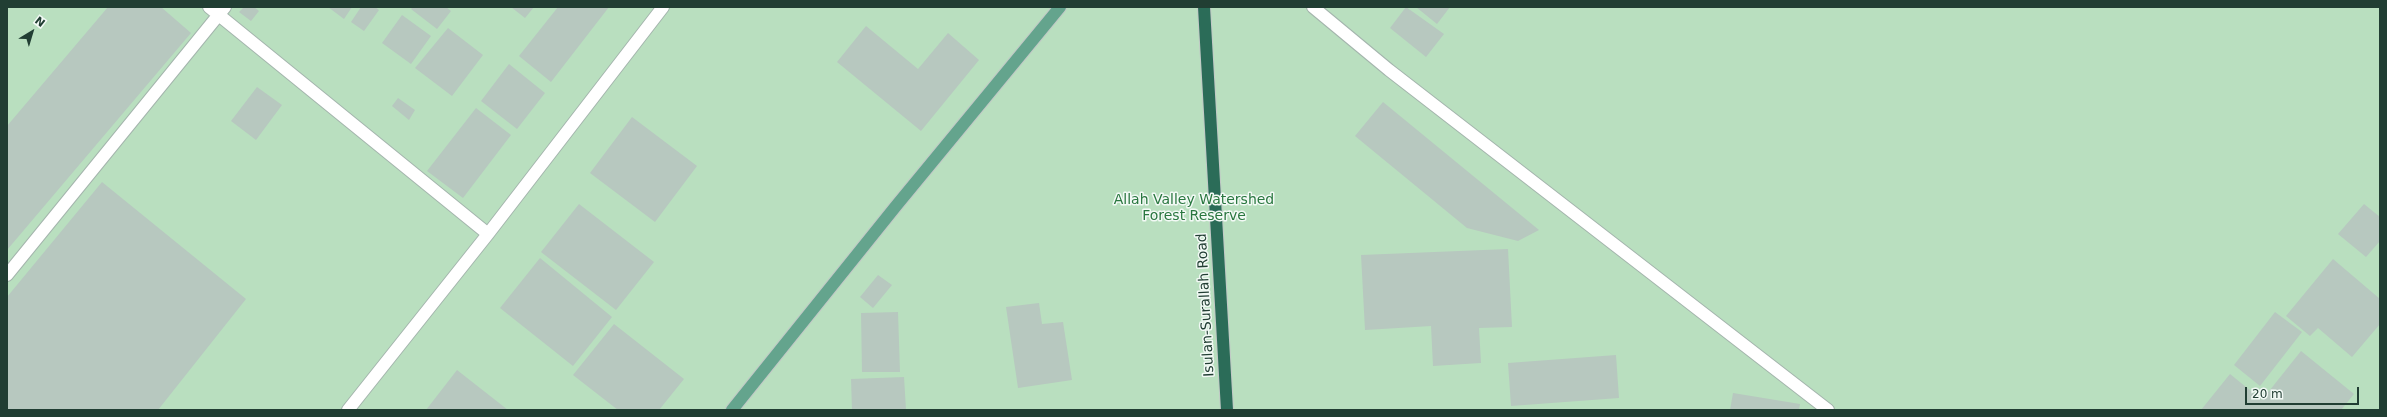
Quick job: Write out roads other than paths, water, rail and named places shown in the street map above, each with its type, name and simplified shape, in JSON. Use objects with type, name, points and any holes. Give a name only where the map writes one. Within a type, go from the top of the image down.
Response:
[{"type":"highway","name":"Isulan-Surallah Road","points":[[1204,7],[1226,410]]},
{"type":"main road","points":[[732,410],[896,206],[1060,7]]},
{"type":"street","points":[[348,410],[488,234],[663,7]]},
{"type":"street","points":[[1313,7],[1389,70],[1828,410]]},
{"type":"street","points":[[7,275],[218,10],[488,234]]},
{"type":"park label","name":"Allah Valley Watershed Forest Reserve","points":[[1194,208]]}]
